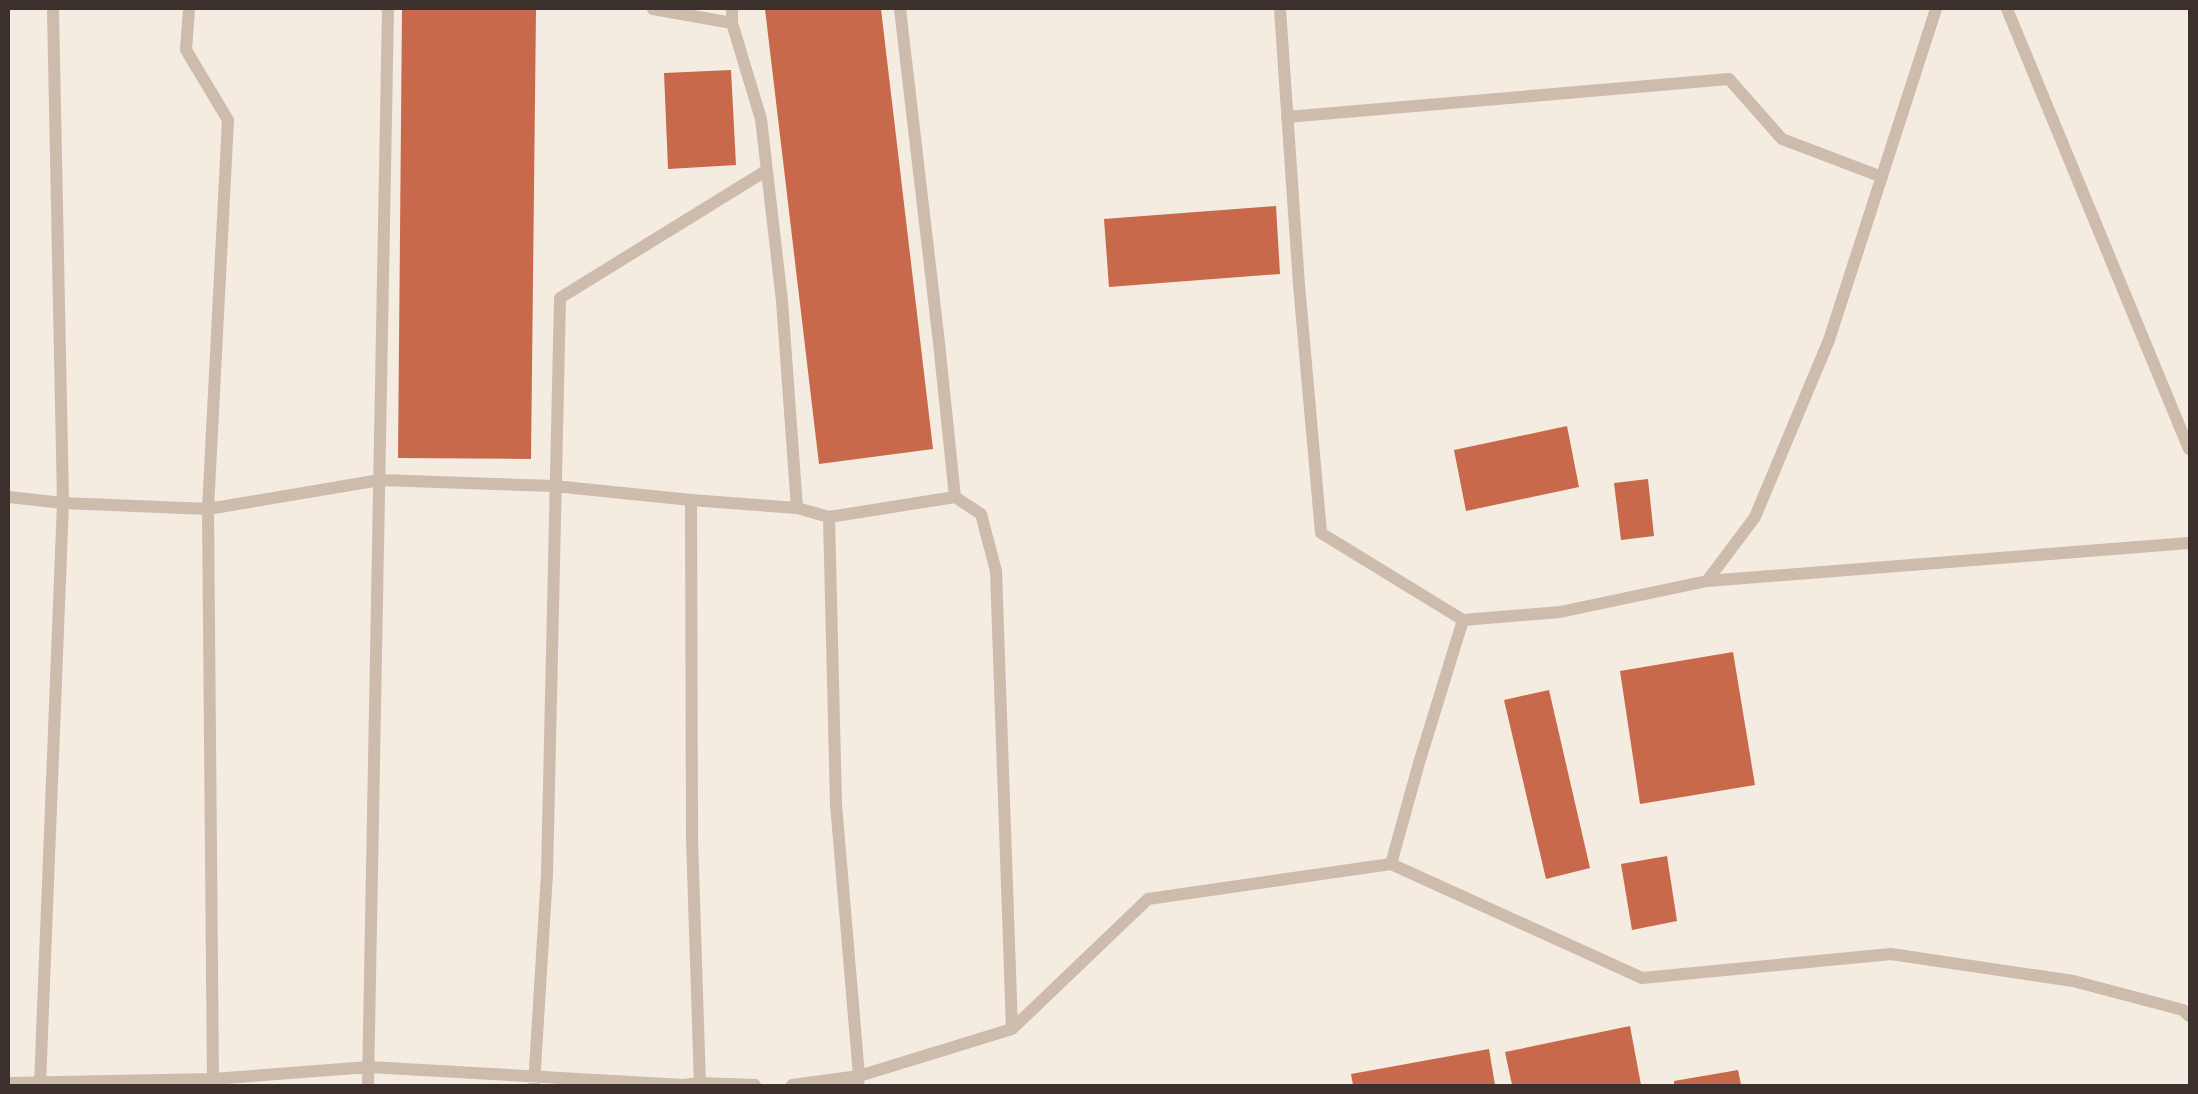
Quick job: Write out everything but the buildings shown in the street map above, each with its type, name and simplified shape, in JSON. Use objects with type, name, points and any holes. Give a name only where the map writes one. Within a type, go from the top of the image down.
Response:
[{"type":"street","points":[[40,1085],[64,502],[53,9]]},
{"type":"street","points":[[188,9],[186,50],[228,120],[208,509],[213,1082]]},
{"type":"street","points":[[368,1085],[388,9]]},
{"type":"street","points":[[653,9],[732,24]]},
{"type":"street","points":[[732,9],[732,24],[761,119],[782,301],[797,508]]},
{"type":"street","points":[[900,9],[955,497]]},
{"type":"street","points":[[1280,9],[1300,295],[1321,533],[1463,620],[1560,612],[1707,581],[2189,543]]},
{"type":"street","points":[[1707,581],[1755,517],[1829,340],[1936,9]]},
{"type":"street","points":[[2007,9],[2189,449]]},
{"type":"street","points":[[1287,117],[1729,79],[1782,139],[1882,177]]},
{"type":"street","points":[[534,1080],[547,874],[554,486],[560,298],[767,170]]},
{"type":"street","points":[[9,497],[64,502],[208,509],[380,480],[554,486],[691,500],[797,508],[829,517],[955,497],[981,514],[996,571],[1012,1029]]},
{"type":"street","points":[[691,500],[692,838],[700,1084]]},
{"type":"street","points":[[829,517],[836,804],[859,1080]]},
{"type":"street","points":[[1391,864],[1419,763],[1463,620]]},
{"type":"street","points":[[792,1085],[859,1080],[1012,1029],[1148,899],[1391,864],[1642,978],[1891,954],[2074,982],[2184,1010],[2189,1016]]},
{"type":"street","points":[[9,1083],[40,1085],[213,1082],[368,1067],[534,1080],[684,1085],[755,1085]]}]
